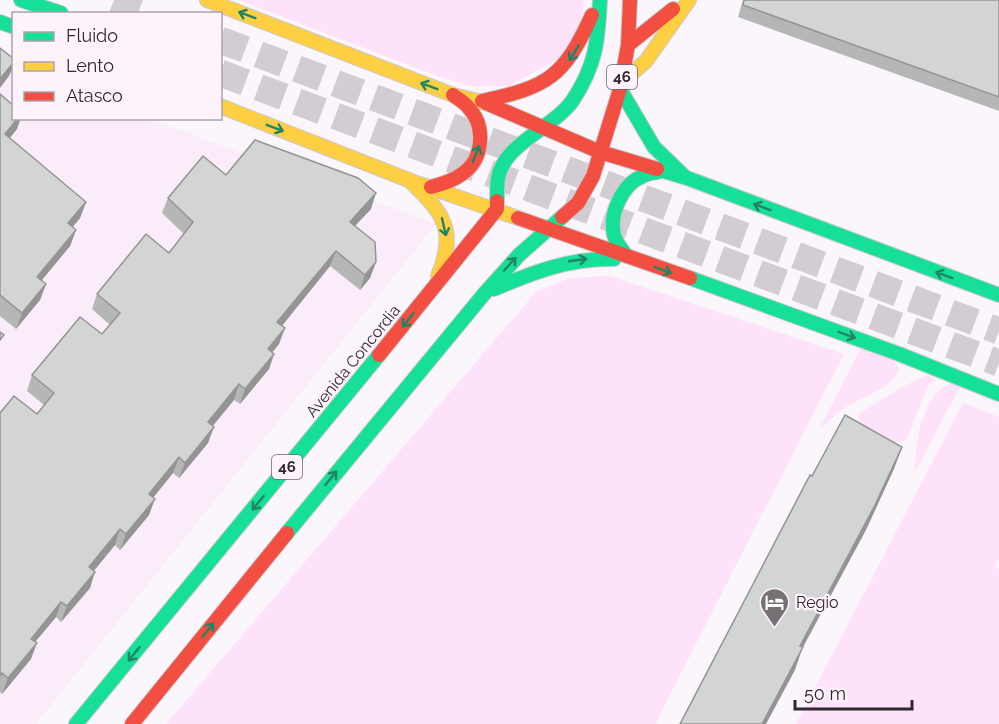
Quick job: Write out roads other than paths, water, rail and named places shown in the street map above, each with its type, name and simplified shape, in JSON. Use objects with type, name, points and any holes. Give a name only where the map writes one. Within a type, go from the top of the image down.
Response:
[{"type":"main road","points":[[21,0],[58,12]]},
{"type":"main road","points":[[207,0],[453,95],[482,102],[600,152],[687,178],[999,295]]},
{"type":"main road","points":[[482,102],[530,90],[551,79],[563,69],[583,36],[599,0]]},
{"type":"main road","name":"46","points":[[497,209],[498,178],[509,155],[553,121],[572,101],[594,59],[598,37],[599,0]]},
{"type":"main road","name":"46","points":[[132,724],[484,294],[519,255],[578,202],[587,189],[621,86],[628,45],[630,0]]},
{"type":"main road","points":[[628,45],[684,0]]},
{"type":"main road","points":[[687,178],[654,147],[621,86],[646,61],[690,0]]},
{"type":"main road","points":[[431,187],[466,171],[479,150],[481,134],[474,118],[468,108],[453,95]]},
{"type":"main road","points":[[222,107],[411,181],[626,255],[899,354],[999,394]]},
{"type":"main road","points":[[626,255],[617,243],[613,229],[619,199],[631,184],[642,177],[661,171]]},
{"type":"main road","points":[[411,181],[441,213],[447,234],[447,249],[443,267],[431,292]]},
{"type":"main road","name":"Avenida Concordia","points":[[76,724],[497,209]]},
{"type":"main road","points":[[484,294],[544,267],[562,262],[597,258],[639,261]]},
{"type":"tunnel","points":[[114,0],[145,12]]},
{"type":"tunnel","points":[[222,41],[999,331]]},
{"type":"tunnel","points":[[222,74],[999,363]]},
{"type":"place","name":"Regio","points":[[775,628]]}]
